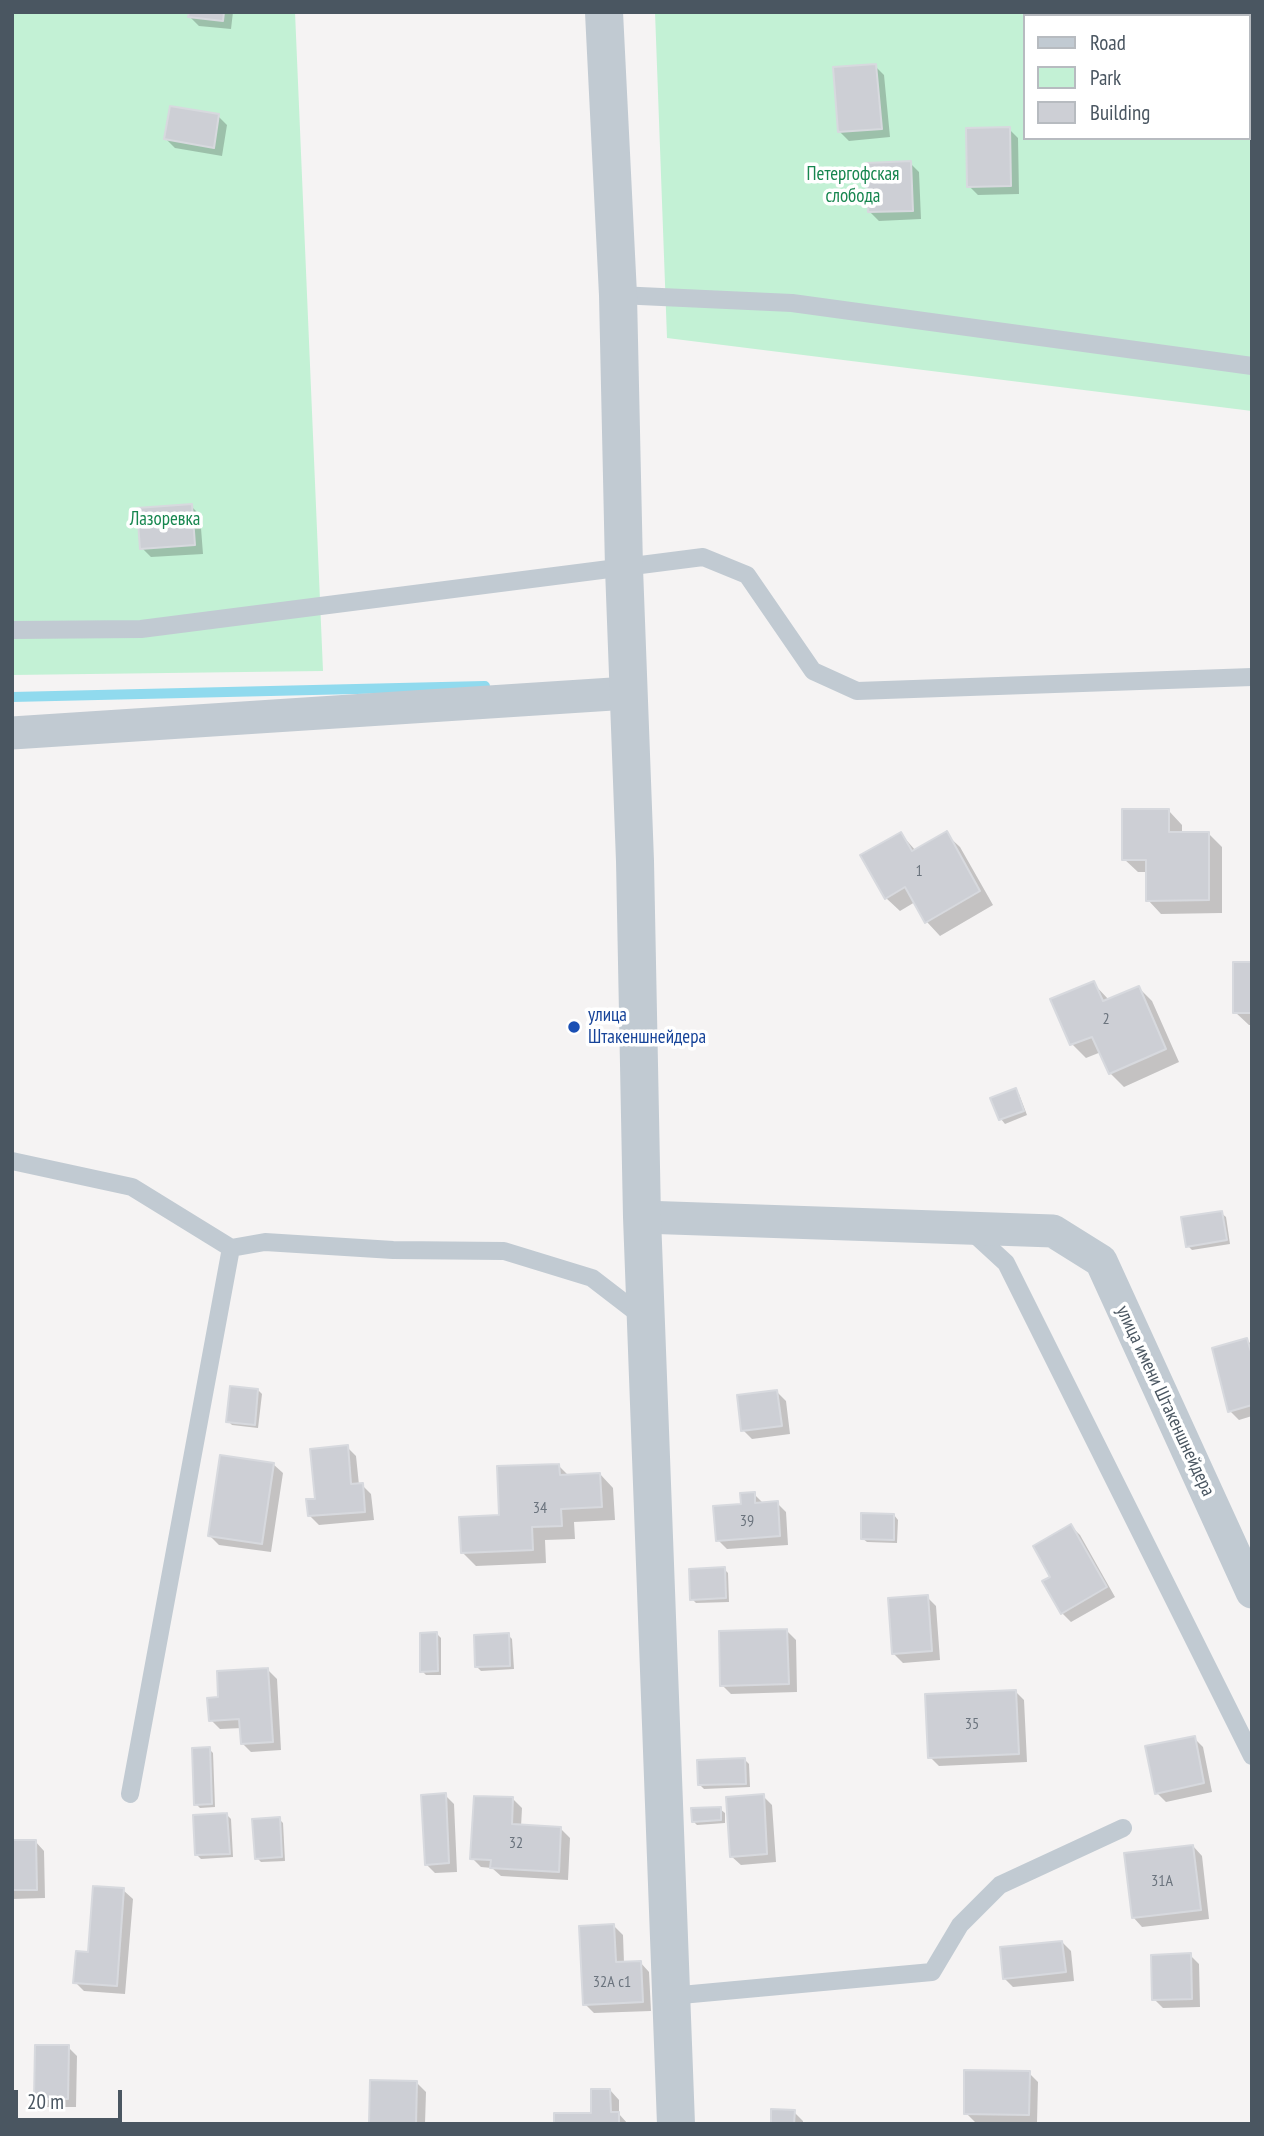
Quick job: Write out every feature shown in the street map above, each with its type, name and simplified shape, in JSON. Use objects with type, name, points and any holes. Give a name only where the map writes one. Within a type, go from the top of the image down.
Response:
[{"type":"street","points":[[604,12],[618,295],[624,568],[635,861],[642,1217],[677,2124]]},
{"type":"street","points":[[12,733],[628,693]]},
{"type":"street","points":[[642,1217],[967,1227]]},
{"type":"street","name":"улица имени Штакеншнейдера","points":[[967,1227],[1053,1231],[1101,1261],[1252,1592]]},
{"type":"lane","points":[[618,295],[792,303],[1252,366]]},
{"type":"lane","points":[[12,629],[141,629],[703,557],[747,575],[813,671],[857,691],[1252,677]]},
{"type":"lane","points":[[12,1161],[132,1187],[232,1248],[265,1242],[393,1250],[504,1251],[592,1278],[647,1320]]},
{"type":"lane","points":[[967,1227],[1006,1263],[1252,1756]]},
{"type":"lane","points":[[130,1794],[232,1248]]},
{"type":"lane","points":[[670,1996],[932,1972],[960,1926],[1000,1885],[1124,1828]]},
{"type":"green space","name":"Лазоревка","points":[[12,12],[295,12],[323,671],[12,675]]},
{"type":"green space","name":"Петергофская слобода","points":[[655,12],[1252,12],[1252,411],[667,338]]},
{"type":"building","points":[[189,12],[224,12],[223,21],[188,17]]},
{"type":"building","points":[[876,64],[882,129],[838,132],[833,67]]},
{"type":"building","points":[[170,106],[219,114],[214,148],[164,139]]},
{"type":"building","points":[[1010,127],[1011,186],[967,187],[966,128]]},
{"type":"building","points":[[911,161],[913,211],[868,212],[866,163]]},
{"type":"building","points":[[192,504],[195,545],[140,549],[137,508]]},
{"type":"building","points":[[1122,809],[1169,809],[1169,832],[1209,832],[1209,900],[1146,901],[1146,860],[1122,860]]},
{"type":"building","points":[[947,831],[980,891],[925,923],[905,887],[885,899],[860,855],[901,832],[912,851]]},
{"type":"building","points":[[1233,962],[1252,962],[1252,1013],[1233,1013]]},
{"type":"building","points":[[1094,981],[1103,1001],[1139,986],[1166,1049],[1109,1074],[1092,1037],[1070,1045],[1050,999]]},
{"type":"building","points":[[1016,1088],[1024,1111],[999,1120],[990,1098]]},
{"type":"building","points":[[1222,1211],[1227,1240],[1186,1247],[1181,1217]]},
{"type":"building","points":[[1247,1338],[1252,1355],[1252,1405],[1228,1412],[1212,1348]]},
{"type":"building","points":[[230,1386],[258,1389],[255,1425],[226,1422]]},
{"type":"building","points":[[777,1390],[782,1426],[741,1431],[737,1395]]},
{"type":"building","points":[[348,1445],[351,1484],[363,1483],[365,1512],[308,1516],[306,1499],[315,1499],[310,1449]]},
{"type":"building","points":[[220,1455],[274,1463],[262,1544],[208,1536]]},
{"type":"building","points":[[559,1464],[560,1475],[600,1473],[602,1507],[561,1509],[562,1526],[532,1527],[533,1550],[461,1553],[459,1517],[499,1515],[497,1466]]},
{"type":"building","points":[[755,1492],[755,1503],[778,1501],[780,1536],[716,1541],[713,1506],[741,1504],[740,1493]]},
{"type":"building","points":[[861,1513],[894,1514],[894,1540],[861,1539]]},
{"type":"building","points":[[1071,1524],[1107,1587],[1061,1614],[1042,1581],[1050,1577],[1033,1546]]},
{"type":"building","points":[[725,1567],[726,1598],[690,1600],[689,1569]]},
{"type":"building","points":[[928,1595],[932,1651],[892,1654],[888,1598]]},
{"type":"building","points":[[787,1629],[789,1684],[720,1686],[719,1631]]},
{"type":"building","points":[[437,1632],[438,1671],[420,1672],[420,1633]]},
{"type":"building","points":[[509,1633],[510,1666],[475,1667],[474,1635]]},
{"type":"building","points":[[268,1668],[273,1742],[241,1744],[239,1719],[209,1721],[207,1698],[218,1697],[217,1671]]},
{"type":"building","points":[[1016,1690],[1019,1754],[928,1758],[925,1694]]},
{"type":"building","points":[[1195,1736],[1204,1783],[1155,1794],[1145,1746]]},
{"type":"building","points":[[210,1747],[212,1804],[194,1805],[192,1748]]},
{"type":"building","points":[[745,1758],[746,1784],[698,1785],[697,1760]]},
{"type":"building","points":[[446,1793],[449,1863],[425,1865],[421,1795]]},
{"type":"building","points":[[764,1794],[767,1854],[730,1857],[726,1797]]},
{"type":"building","points":[[474,1796],[513,1797],[512,1824],[561,1827],[559,1872],[490,1868],[491,1860],[470,1859]]},
{"type":"building","points":[[721,1807],[721,1820],[692,1822],[691,1808]]},
{"type":"building","points":[[227,1813],[230,1854],[195,1855],[193,1815]]},
{"type":"building","points":[[280,1817],[282,1857],[255,1859],[252,1819]]},
{"type":"building","points":[[12,1840],[36,1840],[37,1890],[12,1890]]},
{"type":"building","points":[[1193,1845],[1201,1910],[1132,1918],[1124,1853]]},
{"type":"building","points":[[93,1886],[124,1888],[117,1986],[73,1983],[76,1951],[88,1952]]},
{"type":"building","points":[[614,1924],[616,1962],[641,1961],[643,2002],[583,2005],[579,1926]]},
{"type":"building","points":[[1062,1941],[1066,1972],[1003,1979],[1000,1947]]},
{"type":"building","points":[[1191,1953],[1192,1999],[1152,2000],[1151,1955]]},
{"type":"building","points":[[35,2045],[69,2045],[68,2099],[34,2099]]},
{"type":"building","points":[[964,2070],[1030,2071],[1029,2115],[964,2114]]},
{"type":"building","points":[[370,2080],[417,2081],[416,2124],[369,2124]]},
{"type":"building","points":[[591,2089],[610,2089],[611,2112],[619,2112],[619,2124],[554,2124],[554,2113],[591,2113]]},
{"type":"building","points":[[771,2109],[795,2110],[794,2124],[771,2124]]},
{"type":"waterway","points":[[12,697],[485,686]]},
{"type":"place","name":"улица Штакеншнейдера","points":[[574,1027]]}]
